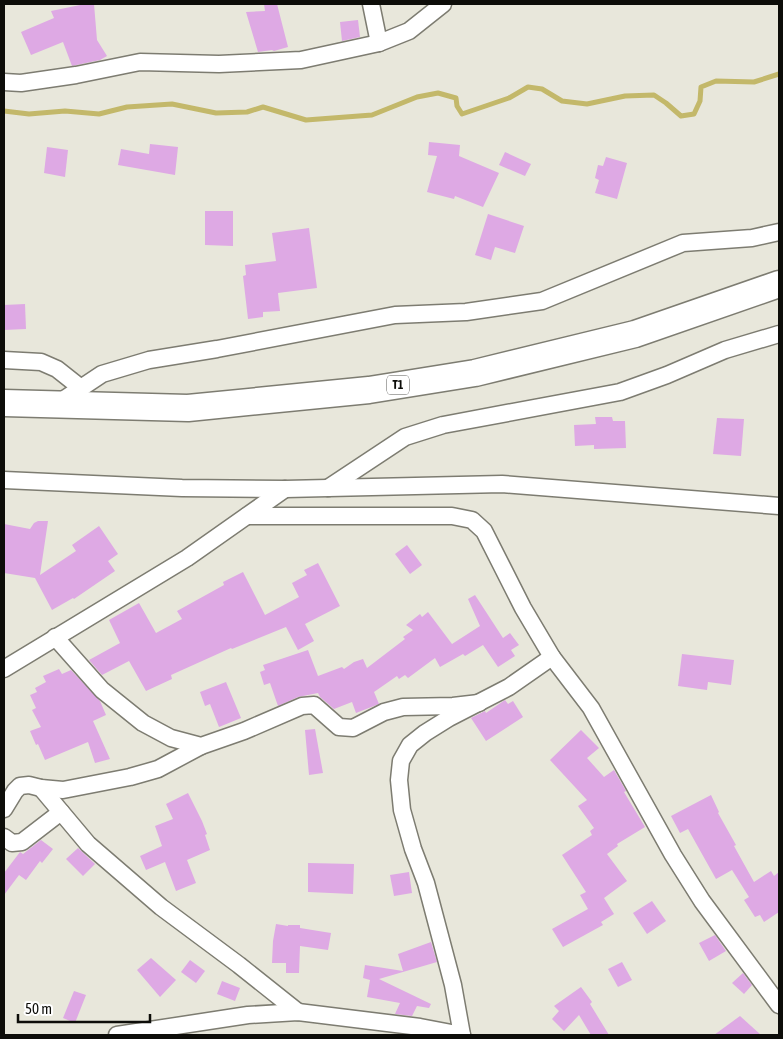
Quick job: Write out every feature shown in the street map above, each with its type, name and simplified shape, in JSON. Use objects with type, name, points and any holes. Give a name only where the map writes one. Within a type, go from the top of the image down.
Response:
[{"type":"highway","name":"T1","points":[[4,403],[188,408],[369,390],[475,373],[635,334],[779,284]]},
{"type":"street","points":[[371,4],[379,43]]},
{"type":"street","points":[[4,82],[21,83],[76,75],[140,62],[218,64],[302,60],[379,43],[409,31],[443,4]]},
{"type":"street","points":[[56,405],[102,374],[149,360],[396,315],[466,312],[542,301],[683,243],[752,238],[779,232]]},
{"type":"street","points":[[328,488],[405,437],[442,425],[620,392],[668,375],[725,350],[779,334]]},
{"type":"street","points":[[4,360],[41,362],[57,369],[81,388]]},
{"type":"street","points":[[4,480],[172,488],[285,489],[502,484],[779,506]]},
{"type":"street","points":[[4,669],[187,558],[285,489]]},
{"type":"street","points":[[247,516],[452,516],[472,520],[484,531],[523,608],[552,657],[591,708],[672,855],[697,893],[774,987],[779,1005]]},
{"type":"street","points":[[55,637],[102,690],[143,723],[171,738],[201,746]]},
{"type":"street","points":[[116,1035],[248,1015],[298,1012],[420,1027],[462,1035],[454,986],[426,883],[402,810],[399,780],[401,761],[410,745],[449,718],[509,687],[552,657]]},
{"type":"street","points":[[4,809],[20,786],[29,785],[63,790],[130,777],[158,768],[201,746],[244,731],[302,706],[314,705],[339,726],[353,728],[384,712],[402,707],[453,706],[480,703]]},
{"type":"street","points":[[41,788],[88,844],[161,907],[298,1012]]},
{"type":"street","points":[[4,837],[12,843],[22,842],[60,812]]},
{"type":"building","points":[[94,4],[97,40],[107,56],[100,60],[72,66],[63,42],[31,55],[21,32],[54,18],[51,11]]},
{"type":"building","points":[[264,4],[277,4],[288,47],[274,51],[258,52],[246,12],[265,11]]},
{"type":"building","points":[[358,20],[360,37],[342,41],[340,22]]},
{"type":"building","points":[[429,142],[460,145],[459,156],[499,173],[483,207],[455,196],[454,199],[427,192],[437,156],[428,155]]},
{"type":"building","points":[[150,144],[178,147],[175,175],[118,165],[121,149],[149,154]]},
{"type":"building","points":[[47,147],[68,150],[65,177],[44,173]]},
{"type":"building","points":[[505,152],[531,164],[525,176],[499,165]]},
{"type":"building","points":[[606,157],[627,163],[617,199],[595,193],[599,180],[595,178],[598,165],[603,166]]},
{"type":"building","points":[[205,211],[233,211],[233,246],[205,245]]},
{"type":"building","points":[[488,214],[524,226],[515,253],[495,247],[491,260],[475,255]]},
{"type":"building","points":[[309,228],[317,288],[278,293],[280,311],[263,312],[263,317],[248,319],[243,276],[246,275],[245,265],[276,261],[272,233]]},
{"type":"building","points":[[25,304],[26,329],[4,330],[4,305]]},
{"type":"building","points":[[595,417],[612,417],[613,421],[625,421],[626,448],[594,449],[594,445],[575,446],[574,425],[596,424]]},
{"type":"building","points":[[717,418],[744,419],[741,456],[713,454]]},
{"type":"building","points":[[38,521],[48,521],[40,575],[76,551],[72,545],[99,526],[118,554],[108,561],[115,571],[74,599],[52,610],[35,578],[4,573],[4,524],[30,529]]},
{"type":"building","points":[[407,545],[422,565],[410,574],[395,554]]},
{"type":"building","points":[[318,563],[340,606],[305,624],[314,641],[298,650],[286,627],[231,648],[171,675],[172,679],[146,691],[129,661],[102,675],[89,660],[120,643],[109,620],[139,603],[156,633],[182,619],[177,611],[224,585],[223,582],[243,572],[265,615],[299,597],[292,583],[307,575],[304,570]]},
{"type":"building","points":[[475,595],[503,638],[510,633],[519,645],[511,650],[515,656],[498,667],[483,645],[465,656],[463,654],[440,667],[435,658],[408,678],[405,675],[399,679],[397,676],[374,692],[379,704],[356,713],[352,702],[334,709],[318,693],[298,697],[278,706],[270,683],[264,685],[260,672],[265,670],[263,665],[308,650],[318,676],[342,667],[344,669],[354,662],[363,659],[367,668],[405,639],[403,637],[413,630],[406,625],[420,614],[422,617],[428,612],[452,644],[480,626],[468,599]]},
{"type":"building","points":[[682,654],[734,660],[731,685],[708,682],[707,690],[678,686]]},
{"type":"building","points":[[59,669],[62,674],[71,670],[100,701],[106,715],[93,721],[110,759],[95,763],[88,742],[45,760],[38,744],[36,745],[30,731],[41,727],[32,710],[36,708],[30,695],[37,692],[35,688],[46,682],[43,676]]},
{"type":"building","points":[[226,682],[241,718],[219,727],[210,704],[205,706],[200,692]]},
{"type":"building","points":[[505,700],[508,704],[513,701],[523,717],[486,741],[471,718],[485,711],[486,713]]},
{"type":"building","points":[[315,729],[323,773],[309,775],[305,730]]},
{"type":"building","points":[[581,730],[599,748],[587,758],[604,777],[614,770],[626,791],[624,792],[645,827],[617,844],[618,846],[607,854],[627,881],[604,898],[614,914],[601,922],[603,925],[563,947],[552,929],[588,909],[580,895],[586,892],[562,855],[592,835],[590,831],[594,828],[578,806],[587,800],[550,760]]},
{"type":"building","points":[[188,793],[202,821],[210,850],[187,860],[196,883],[176,891],[165,862],[146,870],[140,856],[162,846],[155,826],[173,819],[166,804]]},
{"type":"building","points":[[711,795],[718,813],[736,845],[734,846],[754,882],[771,871],[774,876],[779,872],[779,912],[764,922],[760,915],[755,917],[744,900],[749,897],[732,870],[716,879],[688,829],[680,833],[671,816]]},
{"type":"building","points":[[41,840],[53,849],[42,863],[40,861],[26,880],[19,875],[4,895],[4,873],[20,852],[23,854]]},
{"type":"building","points":[[78,848],[95,864],[83,876],[66,859]]},
{"type":"building","points":[[308,863],[354,864],[353,894],[308,892]]},
{"type":"building","points":[[409,872],[412,893],[394,896],[390,875]]},
{"type":"building","points":[[652,901],[666,921],[647,934],[633,913]]},
{"type":"building","points":[[276,924],[300,925],[300,928],[331,933],[328,950],[300,946],[299,973],[286,973],[286,963],[272,963]]},
{"type":"building","points":[[715,935],[726,951],[709,961],[699,943]]},
{"type":"building","points":[[431,942],[437,962],[379,979],[431,1004],[429,1008],[417,1006],[412,1016],[395,1014],[400,1003],[367,997],[370,980],[363,978],[365,965],[403,971],[398,954]]},
{"type":"building","points":[[151,958],[176,980],[160,997],[137,970]]},
{"type":"building","points":[[190,960],[205,971],[196,983],[181,972]]},
{"type":"building","points":[[622,962],[632,980],[618,987],[608,969]]},
{"type":"building","points":[[743,973],[752,985],[744,994],[732,983]]},
{"type":"building","points":[[222,981],[240,988],[235,1001],[217,994]]},
{"type":"building","points":[[581,987],[592,1002],[590,1004],[609,1035],[591,1035],[579,1015],[564,1031],[552,1019],[559,1011],[554,1006]]},
{"type":"building","points":[[74,991],[86,995],[75,1023],[63,1018]]},
{"type":"building","points":[[740,1016],[761,1035],[714,1035]]},
{"type":"waterway","points":[[4,111],[29,114],[65,111],[99,114],[127,107],[172,104],[216,113],[247,112],[263,107],[306,120],[372,115],[417,97],[438,93],[456,98],[457,106],[462,114],[509,98],[528,87],[542,89],[562,101],[587,104],[625,96],[654,95],[681,116],[694,114],[700,101],[701,87],[716,81],[754,82],[779,74]]}]
